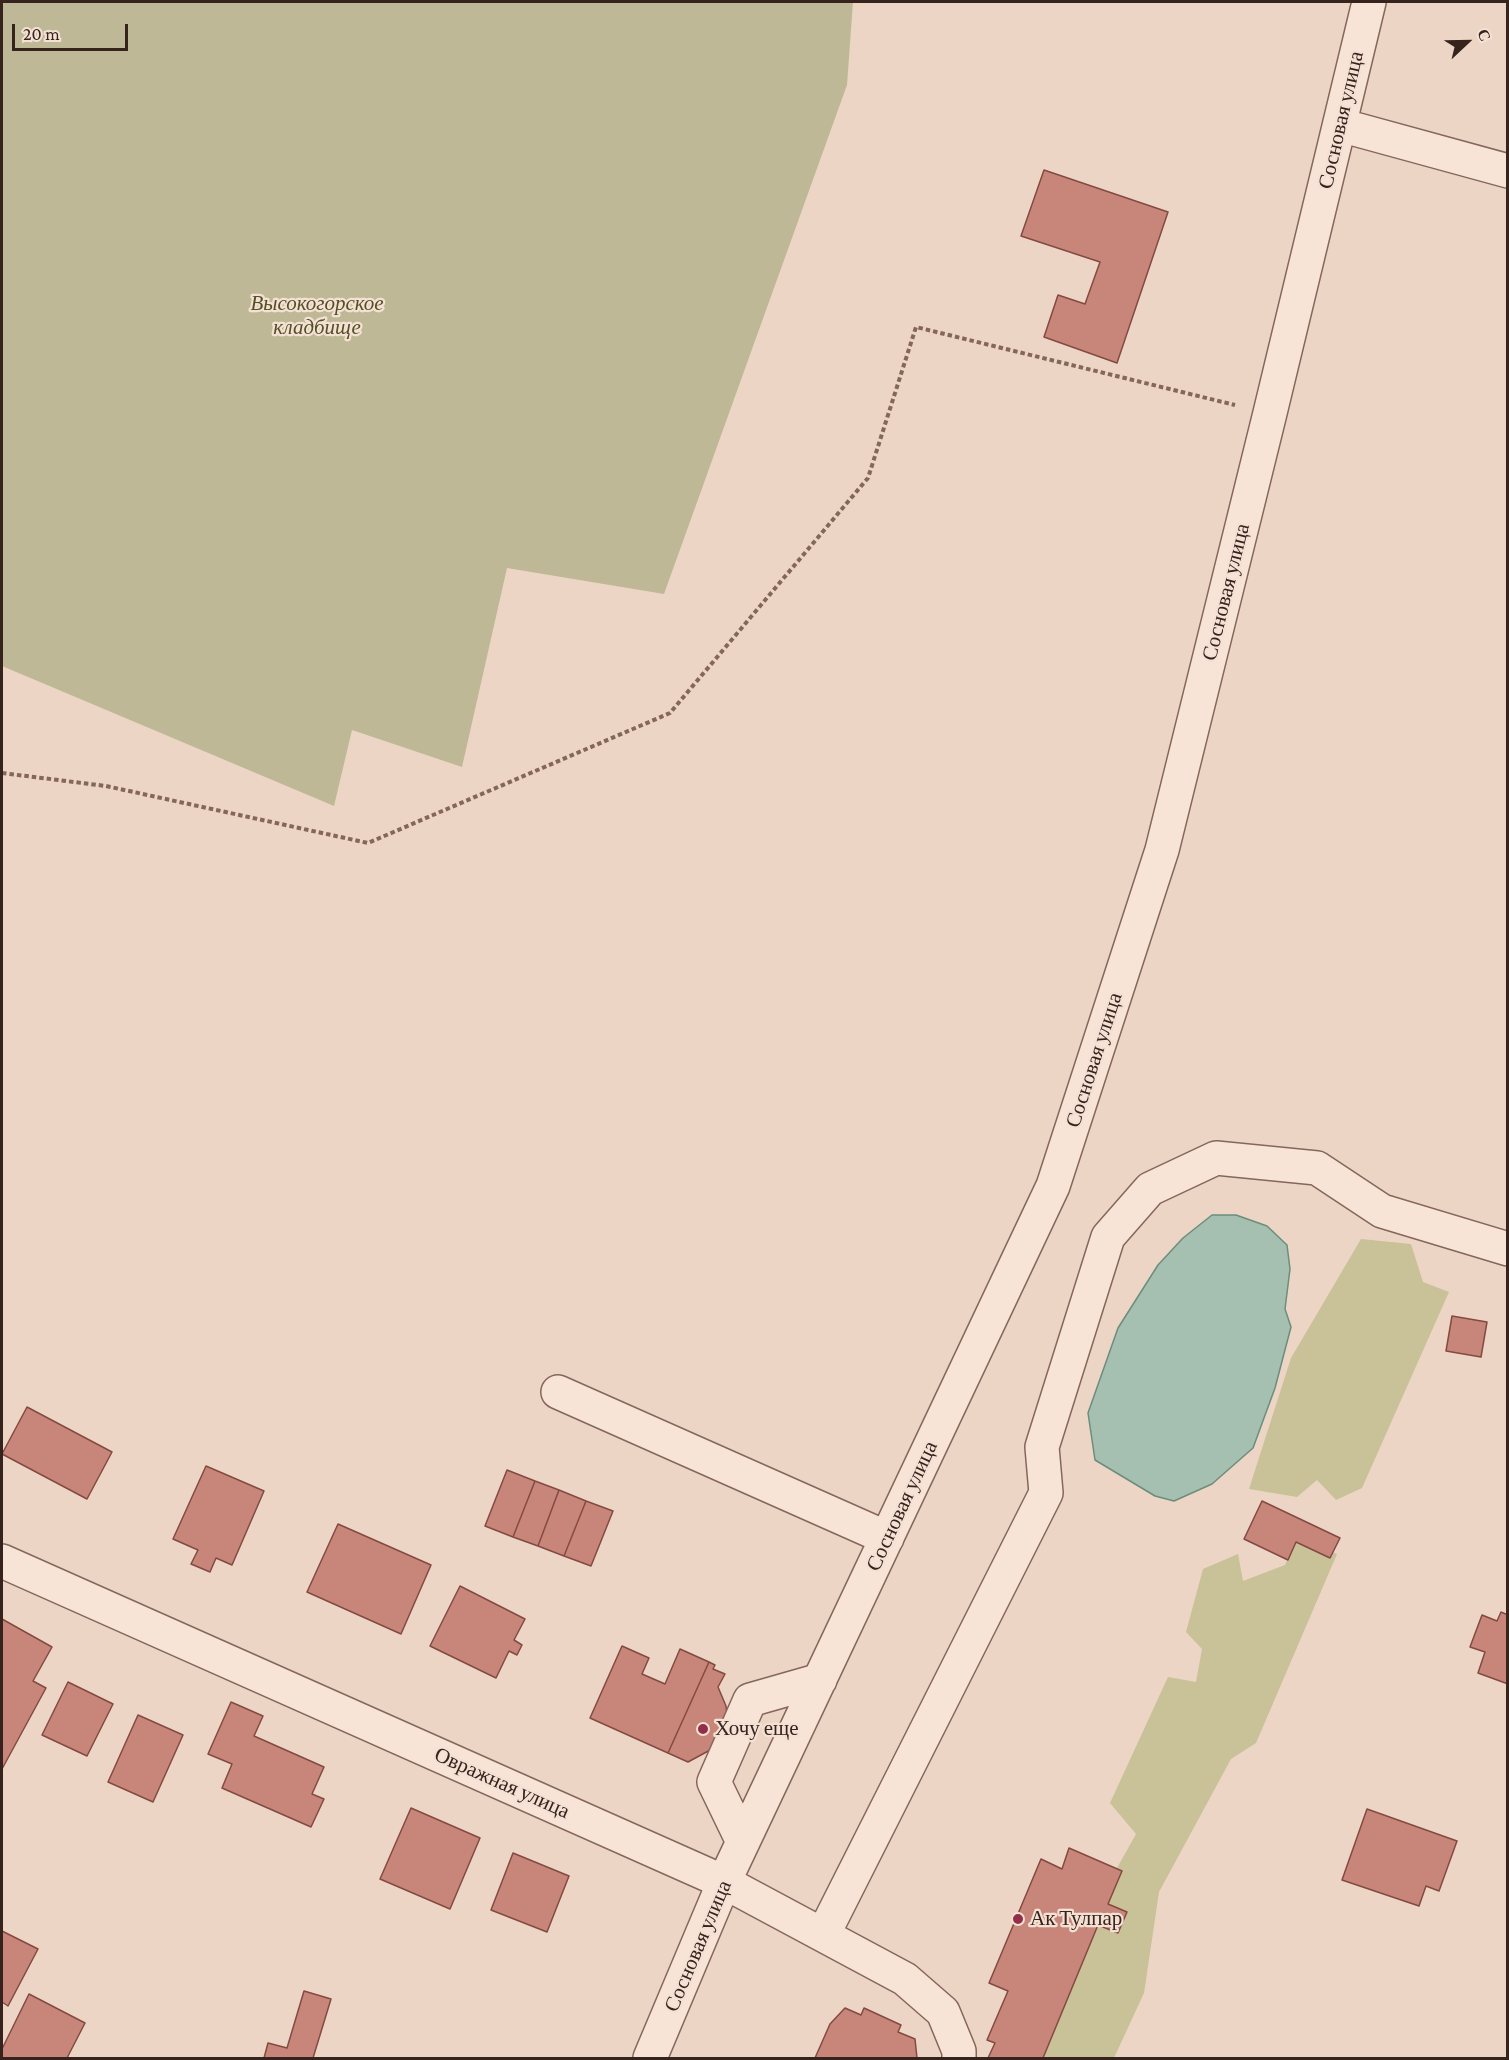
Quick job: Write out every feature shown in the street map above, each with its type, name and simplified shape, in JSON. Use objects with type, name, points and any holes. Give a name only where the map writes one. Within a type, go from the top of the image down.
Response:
[{"type":"street","name":"Сосновая улица","points":[[650,2058],[724,1882],[1053,1186],[1162,850],[1369,2]]},
{"type":"street","points":[[1340,125],[1508,171]]},
{"type":"street","points":[[823,1935],[1046,1493],[1042,1447],[1108,1237],[1150,1189],[1216,1158],[1317,1168],[1382,1211],[1508,1249]]},
{"type":"street","points":[[558,1392],[887,1538]]},
{"type":"street","name":"Овражная улица","points":[[2,1561],[724,1882],[905,1979],[943,2013],[959,2051],[959,2058]]},
{"type":"street","points":[[743,1842],[714,1782],[750,1700],[820,1680]]},
{"type":"path","points":[[2,773],[106,786],[368,843],[670,713],[868,478],[916,327],[1270,413]]},
{"type":"shaded area","points":[[1212,1215],[1236,1215],[1267,1226],[1287,1245],[1290,1269],[1285,1309],[1291,1327],[1275,1388],[1253,1448],[1212,1484],[1174,1501],[1155,1496],[1095,1460],[1088,1413],[1118,1328],[1158,1265],[1183,1238]]},
{"type":"shaded area","points":[[1361,1239],[1411,1244],[1423,1282],[1449,1292],[1362,1488],[1336,1500],[1317,1480],[1297,1497],[1249,1489],[1291,1358]]},
{"type":"shaded area","points":[[1297,1537],[1337,1554],[1256,1743],[1231,1759],[1159,1892],[1144,1993],[1114,2058],[1011,2058],[1136,1834],[1110,1803],[1168,1677],[1196,1682],[1202,1649],[1186,1632],[1203,1569],[1238,1554],[1243,1581],[1285,1565]]},
{"type":"green space","name":"Высокогорское кладбище","points":[[2,2],[853,2],[847,85],[664,594],[507,568],[462,767],[352,730],[334,806],[2,666]]},
{"type":"building","points":[[1044,170],[1168,212],[1117,363],[1044,337],[1058,295],[1085,304],[1100,262],[1021,236]]},
{"type":"building","points":[[1452,1316],[1487,1322],[1481,1357],[1446,1351]]},
{"type":"building","points":[[27,1407],[112,1452],[87,1499],[2,1454]]},
{"type":"building","points":[[206,1466],[264,1491],[232,1565],[216,1558],[210,1572],[191,1564],[198,1550],[173,1539]]},
{"type":"building","points":[[507,1470],[535,1481],[513,1537],[485,1526]]},
{"type":"building","points":[[535,1481],[559,1490],[538,1546],[513,1537]]},
{"type":"building","points":[[559,1490],[586,1501],[564,1556],[538,1546]]},
{"type":"building","points":[[586,1501],[613,1511],[591,1566],[564,1556]]},
{"type":"building","points":[[1262,1501],[1340,1538],[1330,1558],[1296,1542],[1288,1560],[1244,1539]]},
{"type":"building","points":[[338,1524],[431,1565],[401,1634],[307,1592]]},
{"type":"building","points":[[460,1586],[525,1619],[514,1640],[522,1645],[517,1655],[509,1651],[496,1678],[430,1646]]},
{"type":"building","points":[[1501,1612],[1508,1615],[1508,1684],[1478,1673],[1485,1652],[1470,1647],[1482,1615],[1497,1621]]},
{"type":"building","points":[[2,1619],[52,1647],[33,1681],[46,1688],[2,1769]]},
{"type":"building","points":[[622,1646],[649,1658],[642,1674],[665,1684],[680,1649],[709,1662],[668,1753],[590,1718]]},
{"type":"building","points":[[709,1662],[715,1665],[713,1669],[725,1674],[718,1687],[726,1706],[728,1722],[712,1749],[688,1762],[668,1753]]},
{"type":"building","points":[[68,1682],[113,1704],[87,1756],[42,1735]]},
{"type":"building","points":[[231,1702],[263,1716],[254,1736],[324,1767],[312,1794],[324,1799],[311,1827],[222,1788],[232,1764],[208,1754]]},
{"type":"building","points":[[138,1715],[183,1735],[153,1802],[108,1782]]},
{"type":"building","points":[[411,1808],[480,1838],[450,1909],[380,1879]]},
{"type":"building","points":[[1367,1809],[1457,1841],[1439,1891],[1426,1886],[1419,1906],[1342,1880]]},
{"type":"building","points":[[1069,1848],[1122,1871],[1108,1904],[1127,1912],[1118,1933],[1098,1925],[1043,2058],[988,2058],[995,2043],[987,2040],[1008,1991],[989,1983],[1041,1859],[1062,1869]]},
{"type":"building","points":[[513,1853],[569,1876],[547,1932],[491,1910]]},
{"type":"building","points":[[2,1931],[38,1949],[8,2006],[2,2002]]},
{"type":"building","points":[[304,1991],[331,1999],[313,2058],[264,2058],[268,2043],[287,2048]]},
{"type":"building","points":[[29,1994],[85,2023],[67,2058],[2,2058],[2,2049]]},
{"type":"building","points":[[845,2008],[861,2015],[864,2008],[901,2025],[898,2032],[915,2039],[917,2058],[815,2058],[830,2024]]},
{"type":"place","name":"Хочу еще","points":[[703,1729]]},
{"type":"place","name":"Ак Тулпар","points":[[1018,1919]]}]
